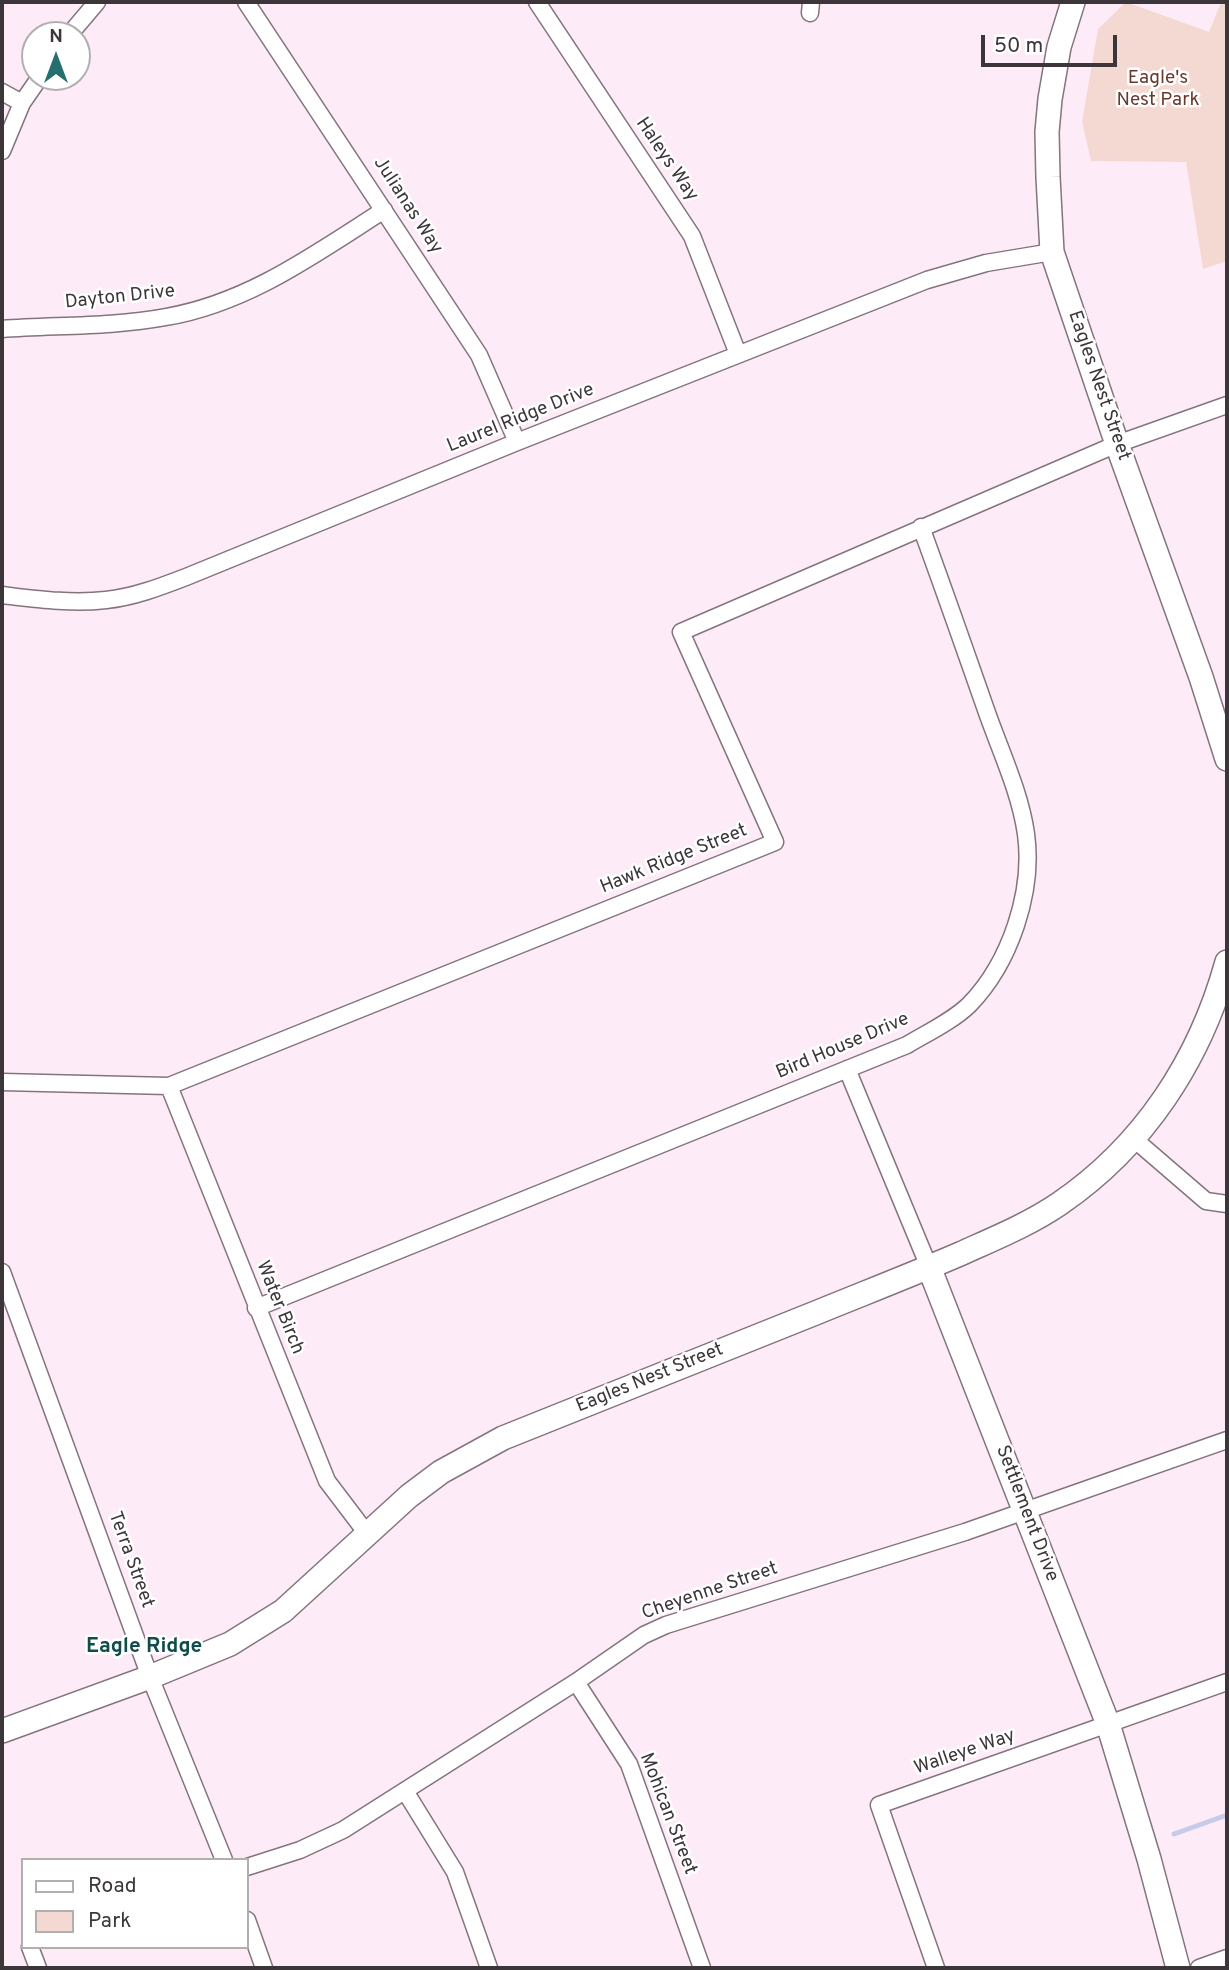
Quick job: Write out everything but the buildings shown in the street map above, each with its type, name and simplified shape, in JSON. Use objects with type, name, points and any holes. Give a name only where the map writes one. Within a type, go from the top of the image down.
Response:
[{"type":"street","points":[[81,21],[97,2]]},
{"type":"street","name":"Julianas Way","points":[[246,2],[479,355],[517,442]]},
{"type":"street","name":"Haleys Way","points":[[537,2],[692,236],[738,354]]},
{"type":"street","name":"Eagles Nest Street","points":[[1073,2],[1059,47],[1047,132],[1052,253],[1116,444],[1201,677],[1227,759]]},
{"type":"street","points":[[2,151],[22,103],[30,91]]},
{"type":"street","points":[[2,92],[22,103]]},
{"type":"street","name":"Dayton Drive","points":[[2,329],[132,322],[199,310],[233,298],[284,274],[384,210]]},
{"type":"street","name":"Laurel Ridge Drive","points":[[2,595],[74,602],[107,600],[141,593],[927,280],[986,263],[1052,253]]},
{"type":"street","name":"Hawk Ridge Street","points":[[2,1082],[169,1086],[775,842],[681,632],[1116,444],[1227,405]]},
{"type":"street","name":"Bird House Drive","points":[[256,1308],[907,1045],[968,1005],[990,979],[1005,953],[1023,899],[1027,845],[1022,814],[921,527]]},
{"type":"street","name":"Eagles Nest Street","points":[[2,1731],[150,1677],[230,1644],[283,1611],[409,1496],[441,1472],[503,1438],[929,1267],[1004,1235],[1058,1204],[1103,1169],[1134,1139],[1172,1087],[1203,1031],[1227,962]]},
{"type":"street","name":"Settlement Drive","points":[[847,1069],[929,1267],[1108,1724],[1149,1859],[1178,1968]]},
{"type":"street","name":"Water Birch","points":[[169,1086],[327,1481],[368,1535]]},
{"type":"street","points":[[1134,1139],[1206,1201],[1227,1204]]},
{"type":"street","name":"Terra Street","points":[[2,1272],[150,1677],[223,1858]]},
{"type":"street","name":"Cheyenne Street","points":[[248,1867],[300,1850],[332,1835],[576,1682],[644,1635],[666,1625],[1025,1511],[1227,1440]]},
{"type":"street","name":"Mohican Street","points":[[576,1682],[629,1764],[702,1968]]},
{"type":"street","name":"Walleye Way","points":[[936,1968],[879,1805],[1227,1682]]},
{"type":"street","points":[[404,1791],[455,1872],[489,1968]]},
{"type":"street","points":[[248,1923],[264,1968]]},
{"type":"street","points":[[31,1949],[38,1968]]},
{"type":"street","points":[[1199,1968],[1227,1958]]},
{"type":"green space","name":"Eagle's Nest Park","points":[[1126,2],[1209,32],[1221,2],[1227,2],[1227,261],[1203,269],[1186,162],[1091,161],[1082,122],[1098,29]]},
{"type":"waterway","points":[[1174,1834],[1227,1815]]},
{"type":"district","name":"Eagle Ridge","points":[[144,1648]]}]
